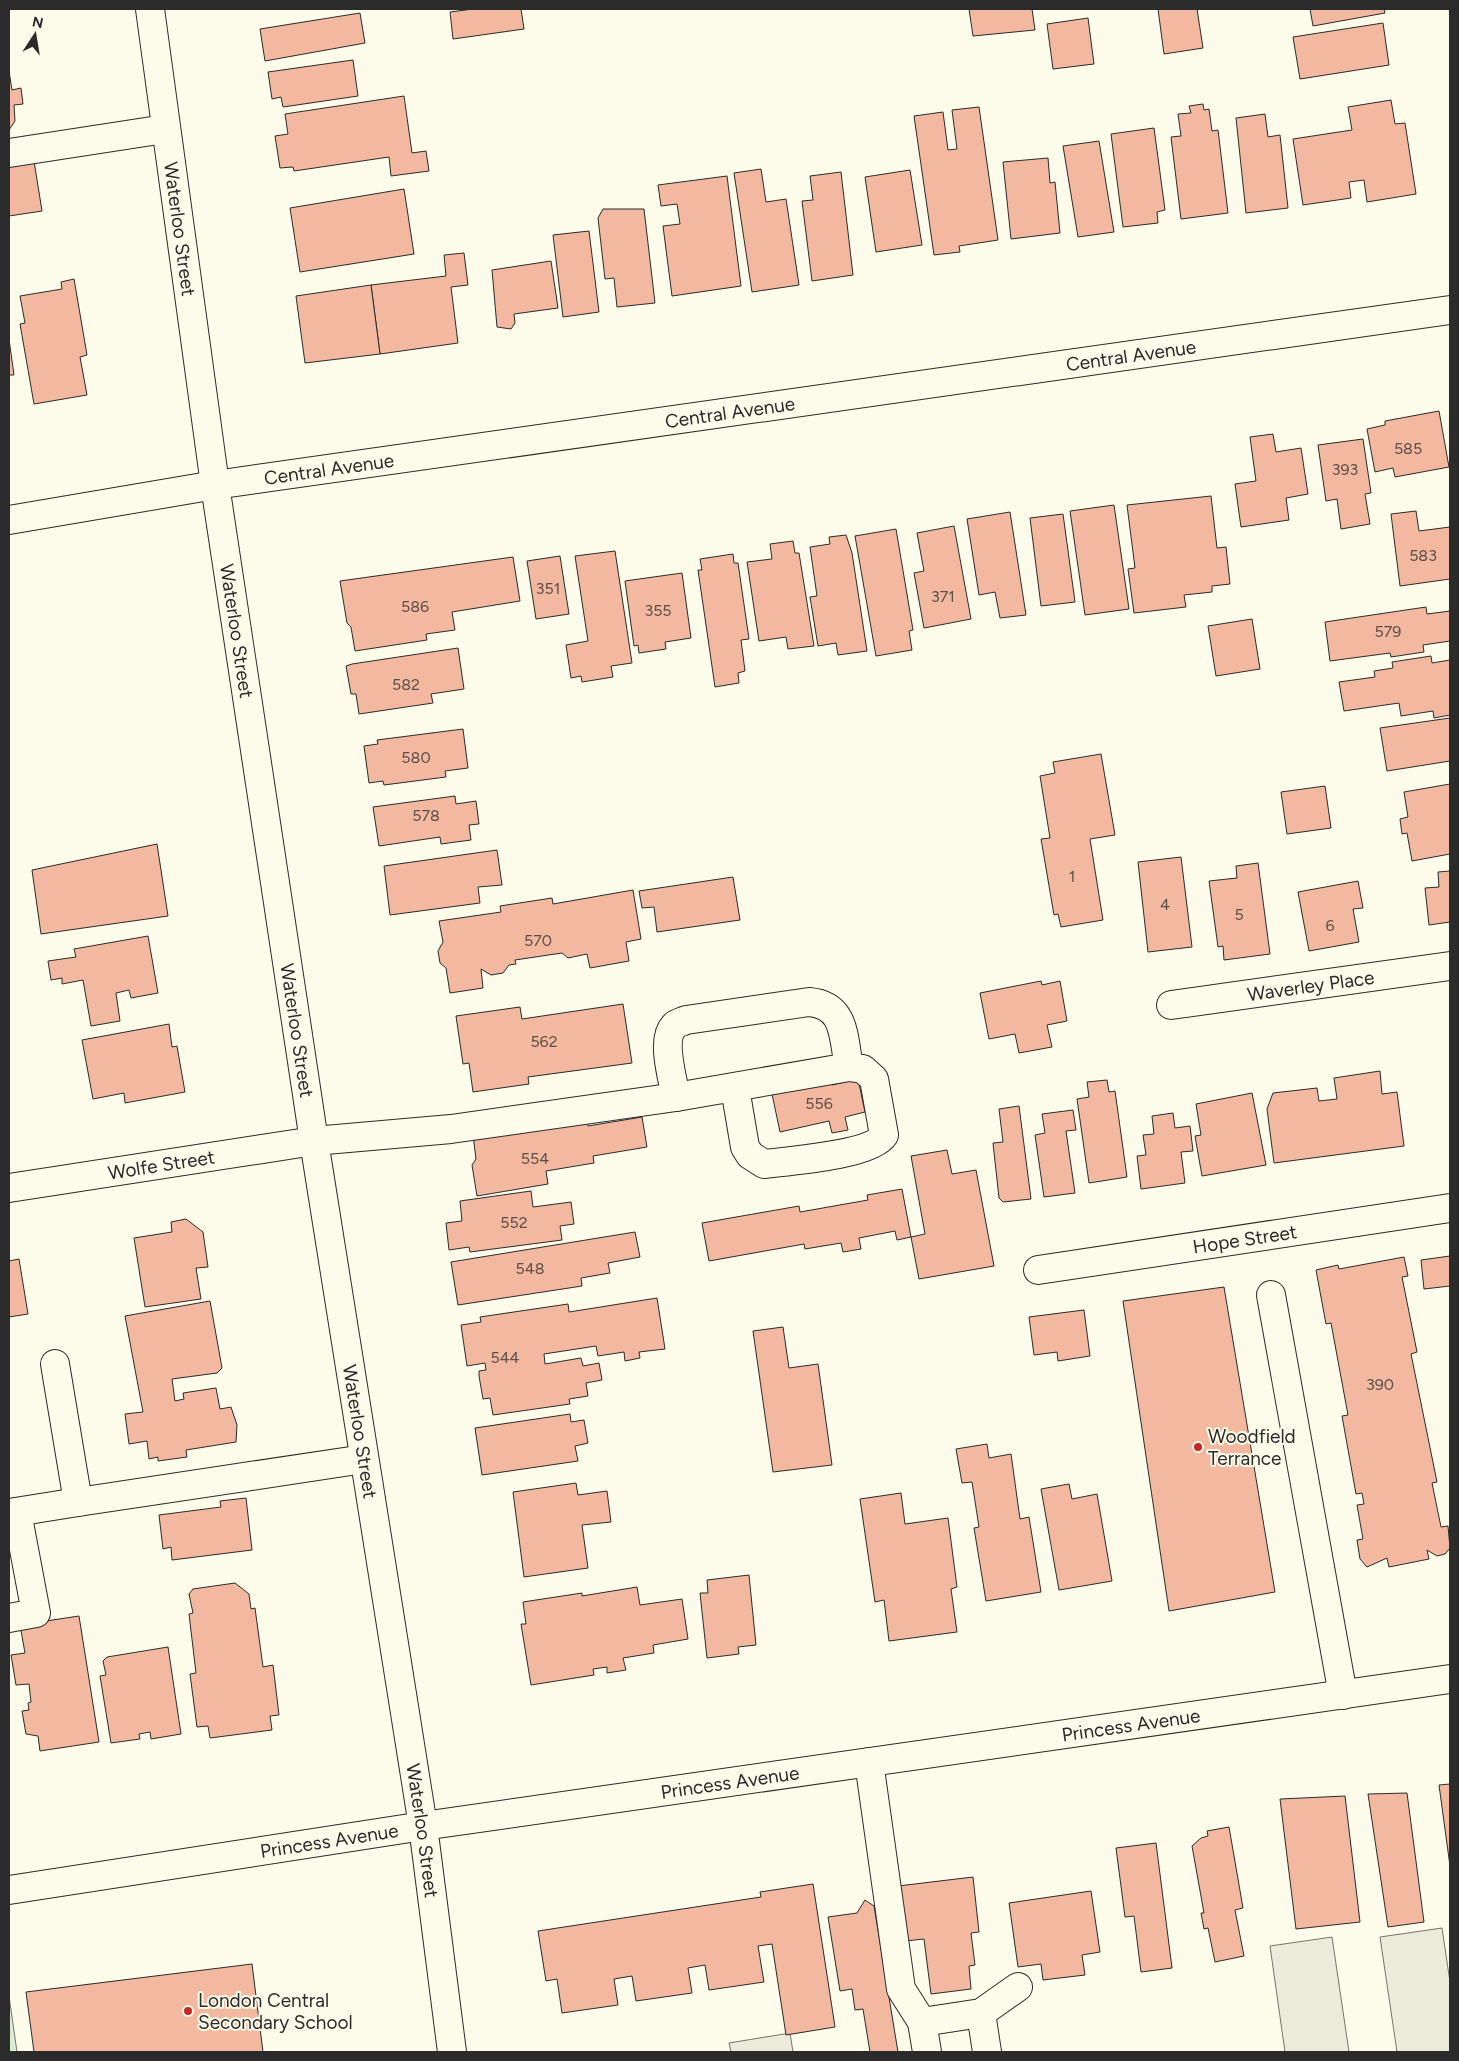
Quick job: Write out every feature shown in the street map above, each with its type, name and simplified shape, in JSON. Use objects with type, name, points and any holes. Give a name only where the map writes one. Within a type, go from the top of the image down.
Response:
[{"type":"street","name":"Waterloo Street","points":[[150,9],[215,485],[314,1141],[423,1826],[452,2052]]},
{"type":"street","points":[[9,153],[165,129]]},
{"type":"street","name":"Central Avenue","points":[[9,520],[215,485],[1450,310]]},
{"type":"street","name":"Waverley Place","points":[[1171,1005],[1450,966]]},
{"type":"street","points":[[676,1097],[667,1042],[675,1024],[686,1020],[809,1002],[822,1003],[839,1017],[849,1066],[862,1069],[874,1079],[884,1135],[881,1141],[849,1152],[764,1164],[750,1155],[745,1147],[735,1088]]},
{"type":"street","name":"Wolfe Street","points":[[9,1188],[314,1141],[451,1129],[676,1097],[735,1088],[849,1066]]},
{"type":"street","name":"Hope Street","points":[[1038,1270],[1450,1208]]},
{"type":"street","points":[[1271,1295],[1343,1695]]},
{"type":"street","points":[[55,1364],[78,1502]]},
{"type":"street","points":[[9,1618],[36,1613],[13,1512],[364,1459]]},
{"type":"street","name":"Princess Avenue","points":[[9,1890],[423,1826],[1450,1679]]},
{"type":"street","points":[[869,1762],[901,1989],[922,2022],[927,2052]]},
{"type":"street","points":[[922,2022],[981,2013],[1018,1987]]},
{"type":"street","points":[[981,2013],[986,2052]]},
{"type":"green space","points":[[9,1996],[17,2052],[9,2052]]},
{"type":"shaded area","points":[[1442,1928],[1450,1982],[1450,2052],[1397,2052],[1380,1937]]},
{"type":"shaded area","points":[[1332,1937],[1349,2052],[1285,2052],[1270,1946]]},
{"type":"shaded area","points":[[790,2033],[793,2052],[731,2052],[729,2043]]},
{"type":"building","points":[[473,9],[521,9],[524,29],[453,39],[450,12]]},
{"type":"building","points":[[969,9],[1032,9],[1035,30],[973,36]]},
{"type":"building","points":[[1158,9],[1197,9],[1203,48],[1164,54]]},
{"type":"building","points":[[1310,9],[1384,9],[1385,13],[1313,26]]},
{"type":"building","points":[[360,13],[365,43],[265,61],[260,29]]},
{"type":"building","points":[[1088,18],[1094,64],[1053,69],[1047,24]]},
{"type":"building","points":[[1383,23],[1389,65],[1300,79],[1293,37]]},
{"type":"building","points":[[353,60],[358,96],[283,107],[281,97],[272,99],[268,72]]},
{"type":"building","points":[[9,71],[12,90],[21,88],[23,104],[14,105],[15,121],[9,130]]},
{"type":"building","points":[[404,96],[412,153],[426,151],[429,171],[391,176],[389,157],[294,171],[293,167],[280,168],[275,136],[288,134],[285,114]]},
{"type":"building","points":[[1391,100],[1395,124],[1405,123],[1416,194],[1367,202],[1364,180],[1349,182],[1351,198],[1303,205],[1293,139],[1352,130],[1348,107]]},
{"type":"building","points":[[1203,104],[1204,110],[1209,109],[1212,131],[1218,130],[1228,213],[1181,219],[1171,137],[1181,136],[1178,114],[1191,113],[1189,106]]},
{"type":"building","points":[[979,107],[998,240],[959,246],[960,252],[934,255],[914,116],[943,112],[948,150],[957,149],[952,110]]},
{"type":"building","points":[[1265,114],[1268,137],[1280,135],[1288,208],[1246,213],[1236,118]]},
{"type":"building","points":[[1154,128],[1165,210],[1157,212],[1158,223],[1123,227],[1111,134]]},
{"type":"building","points":[[1099,141],[1114,232],[1078,237],[1063,146]]},
{"type":"building","points":[[1048,158],[1050,183],[1055,182],[1060,233],[1011,239],[1003,162]]},
{"type":"building","points":[[34,161],[42,211],[9,216],[9,165]]},
{"type":"building","points":[[761,169],[766,202],[786,199],[799,285],[752,292],[734,173]]},
{"type":"building","points":[[910,170],[922,245],[876,252],[865,177]]},
{"type":"building","points":[[841,172],[853,275],[812,281],[802,201],[813,200],[810,176]]},
{"type":"building","points":[[727,176],[741,286],[672,296],[663,226],[680,224],[677,204],[661,206],[658,185]]},
{"type":"building","points":[[404,189],[414,254],[300,272],[290,208]]},
{"type":"building","points":[[603,209],[644,209],[655,303],[617,307],[614,278],[605,279],[598,218]]},
{"type":"building","points":[[589,231],[599,312],[563,317],[553,235]]},
{"type":"building","points":[[464,253],[468,285],[451,287],[458,343],[380,354],[371,285],[446,276],[444,255]]},
{"type":"building","points":[[551,261],[558,308],[514,314],[515,323],[511,329],[497,327],[492,270]]},
{"type":"building","points":[[74,279],[87,355],[80,357],[87,395],[34,404],[20,324],[25,323],[20,296],[62,289],[61,282]]},
{"type":"building","points":[[371,285],[380,354],[305,363],[296,296]]},
{"type":"building","points":[[9,339],[14,375],[9,375]]},
{"type":"building","points":[[1439,411],[1449,467],[1395,477],[1393,468],[1375,472],[1367,429],[1385,425],[1385,421]]},
{"type":"building","points":[[1273,434],[1276,452],[1301,448],[1308,494],[1286,498],[1289,520],[1241,527],[1235,484],[1256,481],[1250,437]]},
{"type":"building","points":[[1363,439],[1371,493],[1365,494],[1370,524],[1341,529],[1337,499],[1326,501],[1318,445]]},
{"type":"building","points":[[1211,496],[1217,548],[1226,547],[1230,584],[1212,586],[1212,592],[1184,595],[1186,607],[1134,613],[1128,569],[1135,568],[1127,505]]},
{"type":"building","points":[[1114,505],[1129,609],[1085,615],[1070,511]]},
{"type":"building","points":[[1416,511],[1419,531],[1450,527],[1450,579],[1400,586],[1391,514]]},
{"type":"building","points":[[1010,512],[1026,615],[1000,618],[995,592],[979,595],[967,519]]},
{"type":"building","points":[[1063,514],[1075,602],[1041,606],[1030,518]]},
{"type":"building","points":[[954,526],[971,619],[924,628],[914,573],[924,571],[917,533]]},
{"type":"building","points":[[896,529],[913,630],[909,631],[912,650],[876,656],[855,536]]},
{"type":"building","points":[[846,535],[852,553],[867,651],[838,655],[836,643],[818,646],[810,597],[817,596],[810,547],[830,544],[829,537]]},
{"type":"building","points":[[793,541],[795,553],[799,553],[814,646],[788,649],[786,637],[759,641],[747,562],[772,559],[770,544]]},
{"type":"building","points":[[615,551],[632,663],[611,666],[613,677],[582,682],[581,676],[571,678],[566,645],[588,641],[575,556]]},
{"type":"building","points":[[733,554],[734,563],[738,563],[749,639],[741,640],[745,671],[738,673],[739,683],[715,687],[698,570],[702,570],[700,559]]},
{"type":"building","points":[[560,556],[569,614],[536,619],[527,561]]},
{"type":"building","points":[[513,557],[520,601],[452,612],[455,630],[426,634],[427,640],[355,651],[351,627],[347,623],[340,581]]},
{"type":"building","points":[[682,573],[691,638],[665,642],[666,649],[639,653],[638,645],[634,646],[625,581]]},
{"type":"building","points":[[1426,607],[1427,614],[1450,611],[1450,641],[1423,645],[1424,652],[1391,657],[1390,653],[1330,661],[1325,622]]},
{"type":"building","points":[[1252,619],[1260,669],[1216,676],[1208,626]]},
{"type":"building","points":[[458,648],[464,689],[431,694],[433,703],[359,714],[356,694],[351,694],[346,666]]},
{"type":"building","points":[[1431,656],[1432,663],[1450,660],[1450,715],[1434,718],[1433,711],[1401,716],[1399,703],[1344,711],[1339,682],[1375,677],[1374,671],[1393,668],[1392,662]]},
{"type":"building","points":[[1450,718],[1450,761],[1387,771],[1380,728]]},
{"type":"building","points":[[463,729],[468,768],[445,771],[446,777],[384,785],[383,781],[369,783],[364,746],[378,744],[377,740]]},
{"type":"building","points":[[1101,754],[1115,835],[1090,839],[1103,920],[1061,927],[1058,914],[1054,915],[1041,839],[1050,838],[1040,776],[1055,773],[1053,762]]},
{"type":"building","points":[[1450,784],[1450,854],[1412,861],[1407,833],[1402,834],[1400,819],[1408,817],[1404,792]]},
{"type":"building","points":[[1325,786],[1331,828],[1287,834],[1281,792]]},
{"type":"building","points":[[455,796],[456,804],[476,801],[479,824],[469,825],[471,840],[441,844],[440,837],[379,846],[373,807]]},
{"type":"building","points":[[157,844],[168,916],[41,934],[32,870]]},
{"type":"building","points":[[497,850],[502,885],[478,887],[480,903],[390,915],[384,866]]},
{"type":"building","points":[[1181,857],[1192,947],[1148,952],[1138,862]]},
{"type":"building","points":[[1258,863],[1270,954],[1224,960],[1223,946],[1218,947],[1209,881],[1237,878],[1236,866]]},
{"type":"building","points":[[1450,871],[1450,922],[1429,925],[1425,888],[1439,887],[1438,872]]},
{"type":"building","points":[[733,877],[740,920],[657,932],[654,907],[642,908],[639,891]]},
{"type":"building","points":[[1358,881],[1363,908],[1353,909],[1359,942],[1309,951],[1298,892]]},
{"type":"building","points":[[633,890],[641,939],[626,942],[629,961],[590,968],[587,954],[568,958],[562,953],[515,960],[516,964],[509,965],[503,973],[491,975],[481,969],[483,988],[450,993],[446,968],[440,963],[438,951],[443,942],[439,921],[501,912],[500,906],[552,898],[553,904]]},
{"type":"building","points":[[148,936],[158,993],[131,998],[129,990],[116,993],[120,1021],[91,1026],[83,980],[62,984],[62,978],[51,980],[48,961],[76,957],[74,949]]},
{"type":"building","points":[[1041,981],[1042,985],[1060,981],[1067,1021],[1047,1025],[1052,1047],[1019,1053],[1015,1034],[989,1039],[980,993]]},
{"type":"building","points":[[623,1004],[632,1063],[528,1077],[529,1084],[473,1092],[469,1063],[463,1064],[456,1016],[520,1007],[522,1019]]},
{"type":"building","points":[[169,1024],[172,1047],[177,1046],[185,1092],[125,1103],[124,1093],[93,1099],[82,1040]]},
{"type":"building","points":[[1380,1071],[1382,1094],[1397,1092],[1404,1146],[1274,1163],[1267,1109],[1273,1093],[1317,1088],[1319,1101],[1337,1099],[1334,1078]]},
{"type":"building","points":[[858,1079],[865,1112],[845,1117],[848,1130],[832,1133],[829,1121],[780,1132],[772,1094],[831,1080],[832,1085]]},
{"type":"building","points":[[1107,1080],[1109,1092],[1115,1091],[1127,1177],[1089,1183],[1077,1099],[1089,1097],[1087,1082]]},
{"type":"building","points":[[1252,1093],[1266,1165],[1202,1176],[1195,1136],[1201,1135],[1196,1104]]},
{"type":"building","points":[[1019,1106],[1031,1199],[1003,1202],[999,1198],[993,1143],[1003,1142],[999,1109]]},
{"type":"building","points":[[1073,1110],[1076,1130],[1066,1131],[1075,1193],[1044,1197],[1035,1135],[1045,1133],[1042,1114]]},
{"type":"building","points":[[1173,1113],[1175,1128],[1190,1126],[1193,1151],[1181,1152],[1185,1183],[1141,1189],[1137,1156],[1146,1155],[1143,1135],[1154,1134],[1152,1116]]},
{"type":"building","points":[[642,1117],[647,1147],[593,1156],[594,1163],[546,1171],[548,1184],[477,1196],[472,1165],[476,1159],[473,1135],[587,1120],[588,1126]]},
{"type":"building","points":[[947,1150],[952,1174],[976,1170],[994,1266],[919,1279],[911,1237],[925,1234],[911,1156]]},
{"type":"building","points":[[902,1189],[911,1237],[897,1240],[895,1231],[859,1238],[861,1249],[843,1252],[841,1243],[805,1249],[804,1244],[709,1261],[702,1223],[799,1206],[800,1212],[868,1200],[867,1195]]},
{"type":"building","points":[[531,1191],[533,1207],[571,1202],[574,1224],[560,1226],[562,1240],[470,1252],[469,1247],[449,1250],[446,1223],[462,1221],[460,1201]]},
{"type":"building","points":[[186,1219],[203,1232],[208,1267],[196,1268],[201,1299],[145,1307],[134,1238],[172,1232],[171,1222]]},
{"type":"building","points":[[635,1232],[640,1257],[608,1263],[610,1273],[581,1278],[582,1286],[458,1305],[451,1262]]},
{"type":"building","points":[[1450,1256],[1450,1286],[1424,1289],[1421,1260]]},
{"type":"building","points":[[1404,1257],[1408,1276],[1402,1277],[1417,1352],[1411,1354],[1437,1482],[1432,1483],[1441,1527],[1448,1526],[1450,1548],[1445,1554],[1437,1556],[1427,1550],[1429,1559],[1389,1567],[1387,1558],[1367,1567],[1360,1559],[1357,1540],[1363,1539],[1357,1505],[1364,1504],[1362,1493],[1356,1494],[1342,1416],[1348,1415],[1331,1323],[1326,1324],[1316,1270],[1338,1265],[1339,1269]]},
{"type":"building","points":[[19,1259],[28,1314],[9,1317],[9,1261]]},
{"type":"building","name":"Woodfield Terrance","points":[[1224,1287],[1275,1592],[1169,1611],[1123,1301]]},
{"type":"building","points":[[657,1298],[665,1349],[639,1352],[640,1358],[625,1361],[624,1352],[598,1356],[596,1346],[544,1354],[545,1364],[581,1358],[583,1366],[599,1363],[602,1380],[586,1383],[588,1396],[569,1399],[570,1404],[493,1415],[490,1398],[483,1399],[479,1376],[479,1371],[486,1370],[485,1363],[467,1366],[461,1325],[481,1322],[480,1317],[568,1304],[569,1312]]},
{"type":"building","points":[[210,1301],[222,1368],[217,1373],[172,1379],[175,1401],[184,1399],[183,1393],[216,1388],[220,1409],[231,1407],[237,1425],[236,1442],[186,1450],[187,1457],[158,1461],[158,1457],[149,1459],[147,1441],[129,1444],[125,1414],[143,1412],[125,1316]]},
{"type":"building","points":[[1084,1310],[1090,1356],[1058,1361],[1057,1352],[1034,1355],[1029,1317]]},
{"type":"building","points":[[783,1327],[789,1368],[818,1364],[832,1465],[773,1472],[753,1331]]},
{"type":"building","points":[[570,1414],[571,1422],[584,1420],[588,1443],[575,1446],[578,1461],[482,1475],[475,1428]]},
{"type":"building","points":[[987,1444],[989,1458],[1011,1454],[1020,1519],[1029,1517],[1041,1592],[986,1601],[974,1528],[979,1527],[972,1482],[962,1483],[956,1449]]},
{"type":"building","points":[[576,1483],[578,1495],[607,1491],[611,1522],[582,1525],[588,1568],[524,1577],[513,1492]]},
{"type":"building","points":[[1069,1484],[1072,1499],[1097,1494],[1112,1581],[1059,1590],[1041,1489]]},
{"type":"building","points":[[901,1493],[905,1524],[948,1518],[957,1587],[951,1589],[957,1632],[889,1641],[884,1600],[875,1602],[860,1499]]},
{"type":"building","points":[[246,1498],[252,1550],[172,1560],[171,1547],[163,1549],[159,1515],[221,1507],[220,1501]]},
{"type":"building","points":[[749,1575],[756,1645],[738,1647],[739,1654],[707,1658],[700,1593],[708,1593],[707,1580]]},
{"type":"building","points":[[235,1583],[249,1594],[251,1609],[255,1608],[263,1667],[273,1665],[279,1715],[270,1716],[272,1730],[210,1738],[208,1726],[197,1727],[190,1674],[196,1673],[189,1614],[193,1613],[189,1594],[193,1589]]},
{"type":"building","points":[[637,1587],[640,1605],[682,1599],[688,1639],[653,1645],[654,1653],[623,1658],[626,1670],[607,1673],[607,1667],[593,1669],[594,1675],[531,1685],[521,1624],[526,1624],[523,1602],[582,1593],[582,1596]]},
{"type":"building","points":[[79,1616],[99,1742],[40,1751],[38,1736],[26,1734],[22,1711],[29,1710],[28,1703],[31,1702],[29,1684],[16,1685],[11,1655],[25,1653],[20,1625]]},
{"type":"building","points":[[168,1647],[181,1734],[151,1739],[150,1732],[139,1734],[140,1739],[111,1743],[100,1676],[106,1675],[103,1661],[107,1657]]},
{"type":"building","points":[[1450,1784],[1450,1866],[1439,1785]]},
{"type":"building","points":[[1407,1793],[1424,1922],[1388,1927],[1368,1794]]},
{"type":"building","points":[[1345,1796],[1360,1922],[1296,1929],[1280,1799]]},
{"type":"building","points":[[1229,1827],[1243,1908],[1235,1910],[1244,1956],[1215,1962],[1208,1928],[1204,1929],[1201,1913],[1204,1913],[1192,1846],[1201,1838],[1208,1836],[1207,1831]]},
{"type":"building","points":[[1156,1843],[1172,1968],[1141,1972],[1134,1916],[1125,1917],[1116,1848]]},
{"type":"building","points":[[973,1877],[979,1932],[971,1933],[975,1965],[969,1966],[971,1989],[931,1994],[924,1939],[905,1941],[898,1886]]},
{"type":"building","points":[[813,1884],[835,2027],[786,2035],[772,1944],[758,1946],[764,1982],[709,1990],[705,1965],[688,1968],[692,1993],[636,2001],[632,1976],[614,1979],[618,2005],[562,2013],[557,1979],[546,1981],[538,1931],[761,1897],[760,1892]]},
{"type":"building","points":[[1091,1891],[1100,1952],[1082,1955],[1085,1975],[1043,1980],[1041,1964],[1018,1967],[1009,1903]]},
{"type":"building","points":[[865,1900],[874,1906],[898,2052],[870,2052],[863,2009],[855,2010],[852,1989],[840,1991],[828,1917],[857,1913]]},
{"type":"building","points":[[252,1964],[263,2052],[34,2052],[26,1992]]},
{"type":"place","name":"Woodfield Terrance","points":[[1198,1447]]},
{"type":"place","name":"London Central Secondary School","points":[[188,2011]]}]
